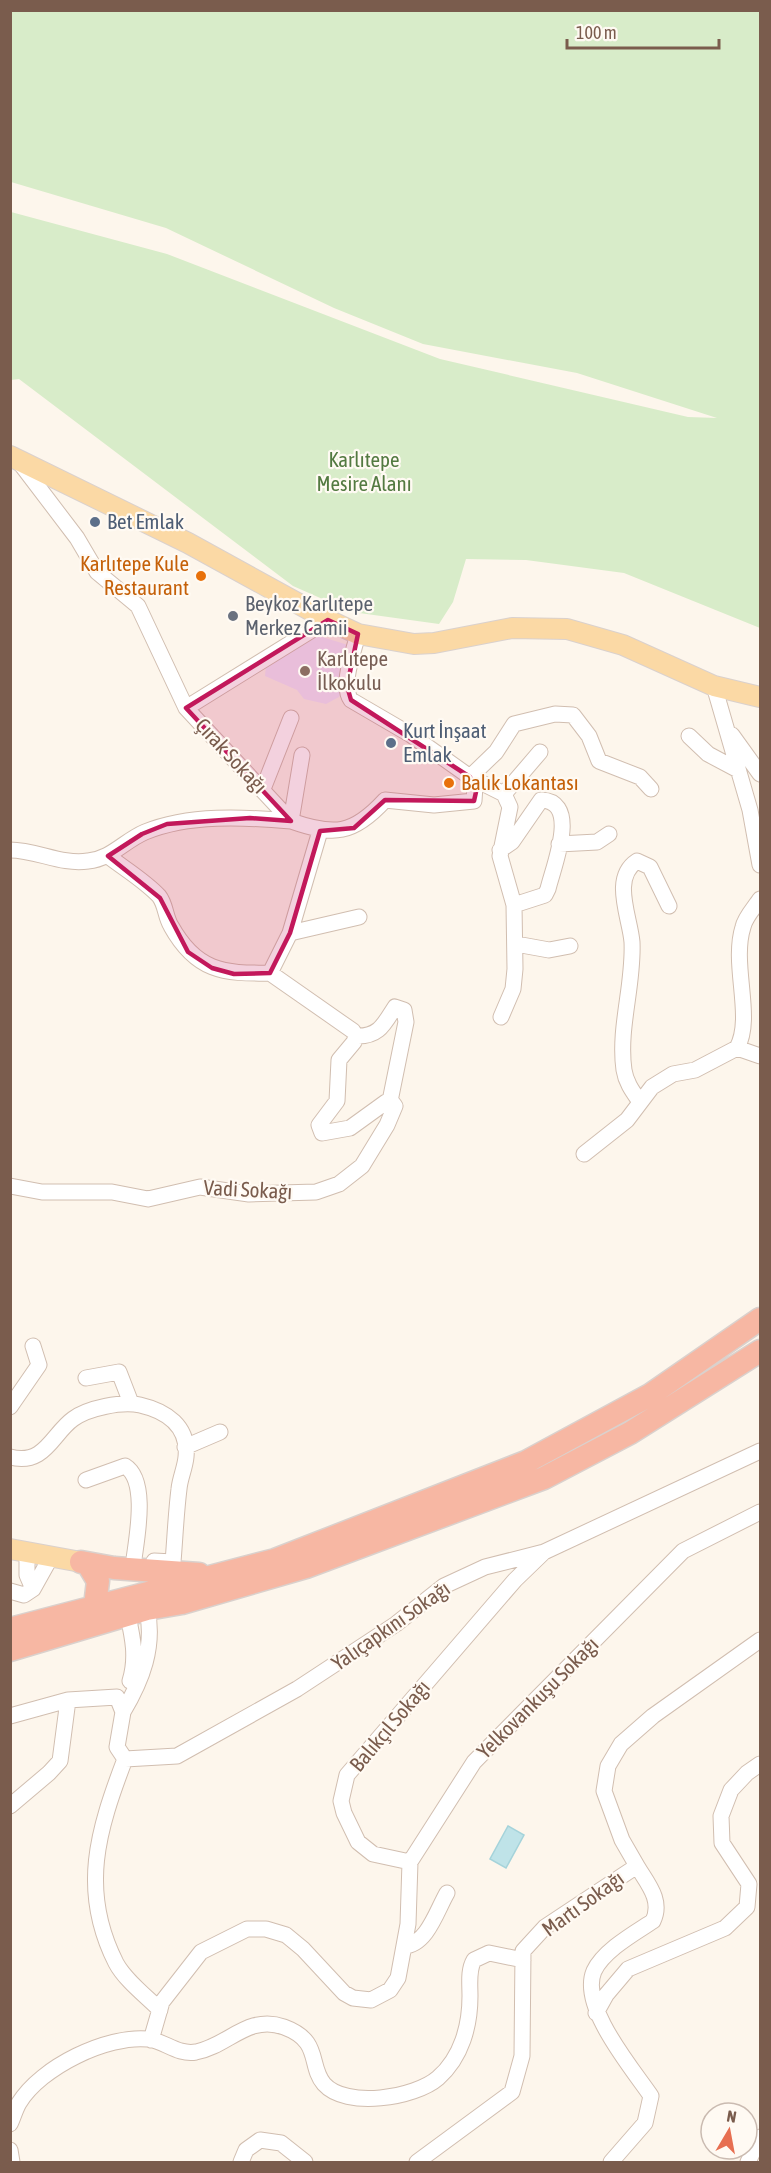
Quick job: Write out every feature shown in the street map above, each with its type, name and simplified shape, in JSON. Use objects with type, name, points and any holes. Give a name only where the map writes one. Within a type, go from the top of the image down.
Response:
[{"type":"highway","points":[[13,1639],[135,1605],[304,1549],[526,1462],[650,1395],[760,1319]]},
{"type":"highway","points":[[13,1639],[95,1606],[182,1603],[306,1567],[544,1478],[630,1433],[760,1351]]},
{"type":"highway","points":[[173,1562],[232,1572]]},
{"type":"highway","points":[[85,1564],[124,1564],[232,1572]]},
{"type":"highway","points":[[85,1564],[117,1587],[135,1605]]},
{"type":"highway","points":[[85,1564],[98,1581],[95,1606]]},
{"type":"highway","points":[[124,1564],[130,1578],[135,1605]]},
{"type":"main road","points":[[14,457],[188,543],[328,620],[358,634],[424,644],[474,637],[512,628],[567,629],[623,645],[714,686],[760,697]]},
{"type":"main road","points":[[19,1551],[85,1564]]},
{"type":"street","points":[[14,457],[77,538],[98,572],[138,606],[186,708]]},
{"type":"street","name":"Çırak Sokağı","points":[[291,821],[186,708],[328,620]]},
{"type":"street","points":[[358,634],[347,695],[470,777],[504,794],[510,807],[500,850],[514,905],[516,944],[513,989],[501,1017]]},
{"type":"street","points":[[714,686],[750,810],[760,865]]},
{"type":"street","points":[[470,777],[496,752],[514,724],[541,716],[565,713],[573,716],[581,724],[589,736],[599,761],[640,777],[651,789]]},
{"type":"street","points":[[263,789],[291,718]]},
{"type":"street","points":[[727,728],[760,774]]},
{"type":"street","points":[[689,736],[708,754],[738,770]]},
{"type":"street","points":[[504,794],[540,752]]},
{"type":"street","name":"Çırak Sokağı","points":[[291,821],[302,755]]},
{"type":"street","points":[[291,821],[320,831],[354,828],[385,800],[434,805],[474,801],[475,786],[470,777]]},
{"type":"street","points":[[500,850],[512,842],[541,800],[550,800],[558,807],[563,816],[559,844],[545,895],[514,905]]},
{"type":"street","name":"Çırak Sokağı","points":[[10,850],[66,862],[87,862],[108,856],[142,834],[167,824],[250,818],[291,821]]},
{"type":"street","points":[[270,973],[290,933],[320,831]]},
{"type":"street","points":[[559,844],[597,843],[609,834]]},
{"type":"street","points":[[108,856],[160,897],[167,920],[188,952],[212,968],[234,974],[270,973],[353,1031],[356,1036]]},
{"type":"street","points":[[640,1102],[626,1081],[623,1068],[623,1037],[633,958],[622,886],[629,866],[637,861],[650,867],[669,906]]},
{"type":"street","points":[[584,1154],[627,1119],[652,1087],[673,1074],[695,1070],[737,1048],[744,1028],[738,948],[743,924],[760,899]]},
{"type":"street","points":[[290,933],[359,917]]},
{"type":"street","points":[[516,944],[549,950],[570,946]]},
{"type":"street","points":[[395,1007],[404,1010],[406,1022],[390,1101],[350,1128],[328,1133],[320,1130],[321,1123],[335,1106],[339,1095],[339,1060],[356,1036],[373,1035],[385,1025],[395,1007]]},
{"type":"street","points":[[737,1048],[760,1056]]},
{"type":"street","name":"Vadi Sokağı","points":[[10,1186],[42,1192],[112,1192],[148,1199],[200,1187],[249,1194],[316,1192],[339,1184],[362,1166],[394,1111],[395,1106],[390,1101]]},
{"type":"street","points":[[10,1407],[39,1365],[33,1346]]},
{"type":"street","points":[[86,1377],[119,1372],[131,1403]]},
{"type":"street","points":[[10,1457],[34,1456],[51,1445],[73,1419],[94,1410],[131,1403],[156,1409],[173,1418],[182,1432],[186,1456],[179,1487],[173,1562],[124,1564],[140,1516],[135,1478],[131,1470],[124,1466],[86,1480]]},
{"type":"street","points":[[185,1447],[220,1432]]},
{"type":"street","name":"Yalıçapkını Sokağı","points":[[125,1759],[177,1756],[297,1689],[396,1624],[444,1586],[503,1562],[544,1552],[760,1451]]},
{"type":"street","name":"Yelkovankuşu Sokağı","points":[[410,1862],[474,1762],[683,1551],[760,1512]]},
{"type":"street","points":[[19,1551],[33,1589]]},
{"type":"street","name":"Balıkçıl Sokağı","points":[[410,1862],[373,1854],[358,1842],[344,1813],[341,1801],[347,1775],[515,1580],[544,1552]]},
{"type":"street","points":[[10,1591],[24,1595],[33,1589],[52,1556]]},
{"type":"street","points":[[503,1562],[515,1580]]},
{"type":"street","points":[[135,1605],[151,1627],[146,1660],[136,1690],[120,1704],[117,1747],[125,1759],[108,1805],[95,1852],[97,1912],[117,1965],[160,2010]]},
{"type":"street","name":"Martı Sokağı","points":[[417,2163],[512,2092],[522,2056],[523,1951],[545,1927],[637,1866],[622,1840],[604,1791],[608,1766],[621,1744],[653,1716],[760,1640]]},
{"type":"street","points":[[10,1716],[68,1700],[120,1704]]},
{"type":"street","points":[[10,1806],[60,1761],[68,1700]]},
{"type":"street","points":[[596,2013],[606,1995],[628,1969],[725,1928],[747,1907],[749,1884],[722,1844],[721,1816],[731,1790],[747,1773],[760,1764]]},
{"type":"street","points":[[151,2040],[162,2002],[201,1952],[247,1929],[266,1929],[286,1935],[303,1949],[344,1993],[362,2000],[379,1997],[396,1983],[408,1924],[410,1862]]},
{"type":"street","points":[[611,2163],[645,2123],[651,2096],[596,2013],[591,1990],[595,1969],[608,1955],[653,1921],[657,1913],[657,1901],[637,1866]]},
{"type":"street","points":[[404,1946],[422,1939],[447,1893]]},
{"type":"street","points":[[10,2124],[20,2102],[43,2079],[71,2059],[103,2043],[118,2040],[151,2040],[176,2051],[198,2052],[246,2027],[271,2024],[284,2027],[303,2039],[314,2055],[321,2080],[332,2091],[355,2098],[402,2094],[418,2090],[439,2077],[459,2049],[468,2024],[470,1972],[474,1960],[489,1953],[523,1960]]},
{"type":"street","points":[[748,2163],[760,2137]]},
{"type":"street","points":[[241,2163],[246,2151],[260,2140],[281,2143],[305,2163]]},
{"type":"street","points":[[10,2150],[12,2163]]},
{"type":"highlighted area","points":[[328,620],[358,634],[347,686],[351,700],[470,777],[476,792],[474,801],[466,803],[385,800],[354,828],[320,831],[290,933],[270,973],[234,974],[212,968],[188,952],[160,898],[108,856],[142,834],[167,824],[250,818],[291,821],[186,708]]},
{"type":"shaded area","name":"Karlıtepe İlkokulu","points":[[319,636],[348,645],[342,691],[339,697],[326,704],[304,699],[297,690],[265,676],[266,666],[272,661]]},
{"type":"green space","name":"Karlıtepe Mesire Alanı","points":[[11,10],[760,11],[760,628],[624,573],[526,560],[466,559],[453,602],[439,624],[352,612],[293,586],[19,379],[11,380],[11,212],[167,254],[440,359],[688,417],[717,418],[577,373],[423,344],[334,308],[166,228],[11,182]]},
{"type":"water","points":[[508,1826],[524,1835],[506,1868],[490,1859]]},
{"type":"place","name":"Bet Emlak","points":[[95,522]]},
{"type":"place","name":"Karlıtepe Kule Restaurant","points":[[201,576]]},
{"type":"place","name":"Beykoz Karlıtepe Merkez Camii","points":[[233,616]]},
{"type":"place","name":"Karlıtepe İlkokulu","points":[[305,671]]},
{"type":"place","name":"Kurt İnşaat Emlak","points":[[391,743]]},
{"type":"place","name":"Balık Lokantası","points":[[449,783]]}]
